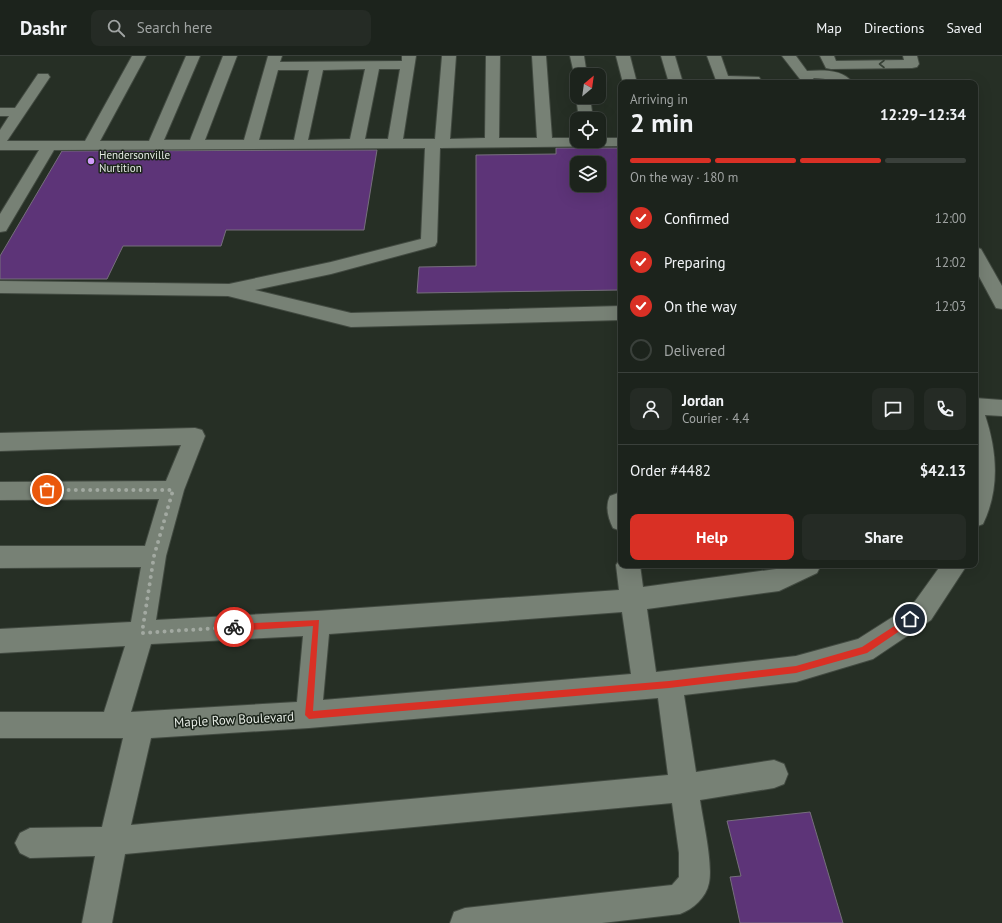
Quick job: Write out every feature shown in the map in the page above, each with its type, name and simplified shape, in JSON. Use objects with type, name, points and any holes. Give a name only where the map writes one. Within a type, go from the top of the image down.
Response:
[{"type":"street","points":[[90,145],[139,56]]},
{"type":"street","points":[[155,145],[193,56]]},
{"type":"street","points":[[196,144],[230,56]]},
{"type":"street","points":[[228,290],[331,268],[429,242],[438,143],[449,56]]},
{"type":"street","points":[[492,142],[493,56]]},
{"type":"street","points":[[539,56],[545,142]]},
{"type":"street","points":[[577,56],[579,68]]},
{"type":"street","points":[[623,56],[629,80]]},
{"type":"street","points":[[668,56],[675,80]]},
{"type":"street","points":[[714,56],[724,80]]},
{"type":"street","points":[[789,56],[807,79],[831,74],[842,80]]},
{"type":"street","points":[[829,60],[912,64],[910,56]]},
{"type":"street","points":[[250,144],[273,61],[317,66],[409,60],[395,143]]},
{"type":"street","points":[[357,143],[382,62]]},
{"type":"street","points":[[300,144],[317,66]]},
{"type":"street","points":[[0,140],[43,77]]},
{"type":"street","points":[[0,112],[19,112]]},
{"type":"street","points":[[0,146],[570,141]]},
{"type":"street","points":[[606,142],[618,142]]},
{"type":"street","points":[[0,227],[50,145]]},
{"type":"street","points":[[978,259],[1002,303]]},
{"type":"street","points":[[0,287],[107,287],[228,290],[351,320],[618,312]]},
{"type":"street","points":[[978,406],[1002,408]]},
{"type":"street","points":[[0,442],[195,436],[173,490],[154,556],[126,725],[112,841],[97,923]]},
{"type":"street","points":[[978,506],[985,481],[979,438]]},
{"type":"street","points":[[0,491],[173,490]]},
{"type":"street","points":[[0,557],[154,556]]},
{"type":"street","points":[[465,923],[680,899],[694,883],[694,853],[684,788],[633,600],[628,568]]},
{"type":"street","points":[[0,641],[317,622],[633,600],[778,580],[803,568]]},
{"type":"street","name":"Maple Row Boulevard","points":[[0,725],[126,725],[309,715],[657,685],[796,669],[864,650],[922,612],[952,568]]},
{"type":"street","points":[[309,715],[317,622]]},
{"type":"street","points":[[30,843],[112,841],[684,788],[774,774]]},
{"type":"building","points":[[556,148],[618,148],[618,290],[417,293],[419,267],[476,266],[476,155],[556,154]]},
{"type":"building","points":[[377,150],[364,230],[226,230],[221,246],[123,246],[107,279],[0,279],[0,256],[62,151]]},
{"type":"building","points":[[810,812],[843,923],[740,923],[730,877],[741,876],[727,821]]},
{"type":"way so far","points":[[47,490],[173,490],[154,556],[142,633],[234,627]]},
{"type":"place","name":"Hendersonville Nurtition","points":[[91,161]]},
{"type":"route","points":[[234,627],[317,622],[309,715],[669,684],[796,669],[864,650],[910,619]]}]
